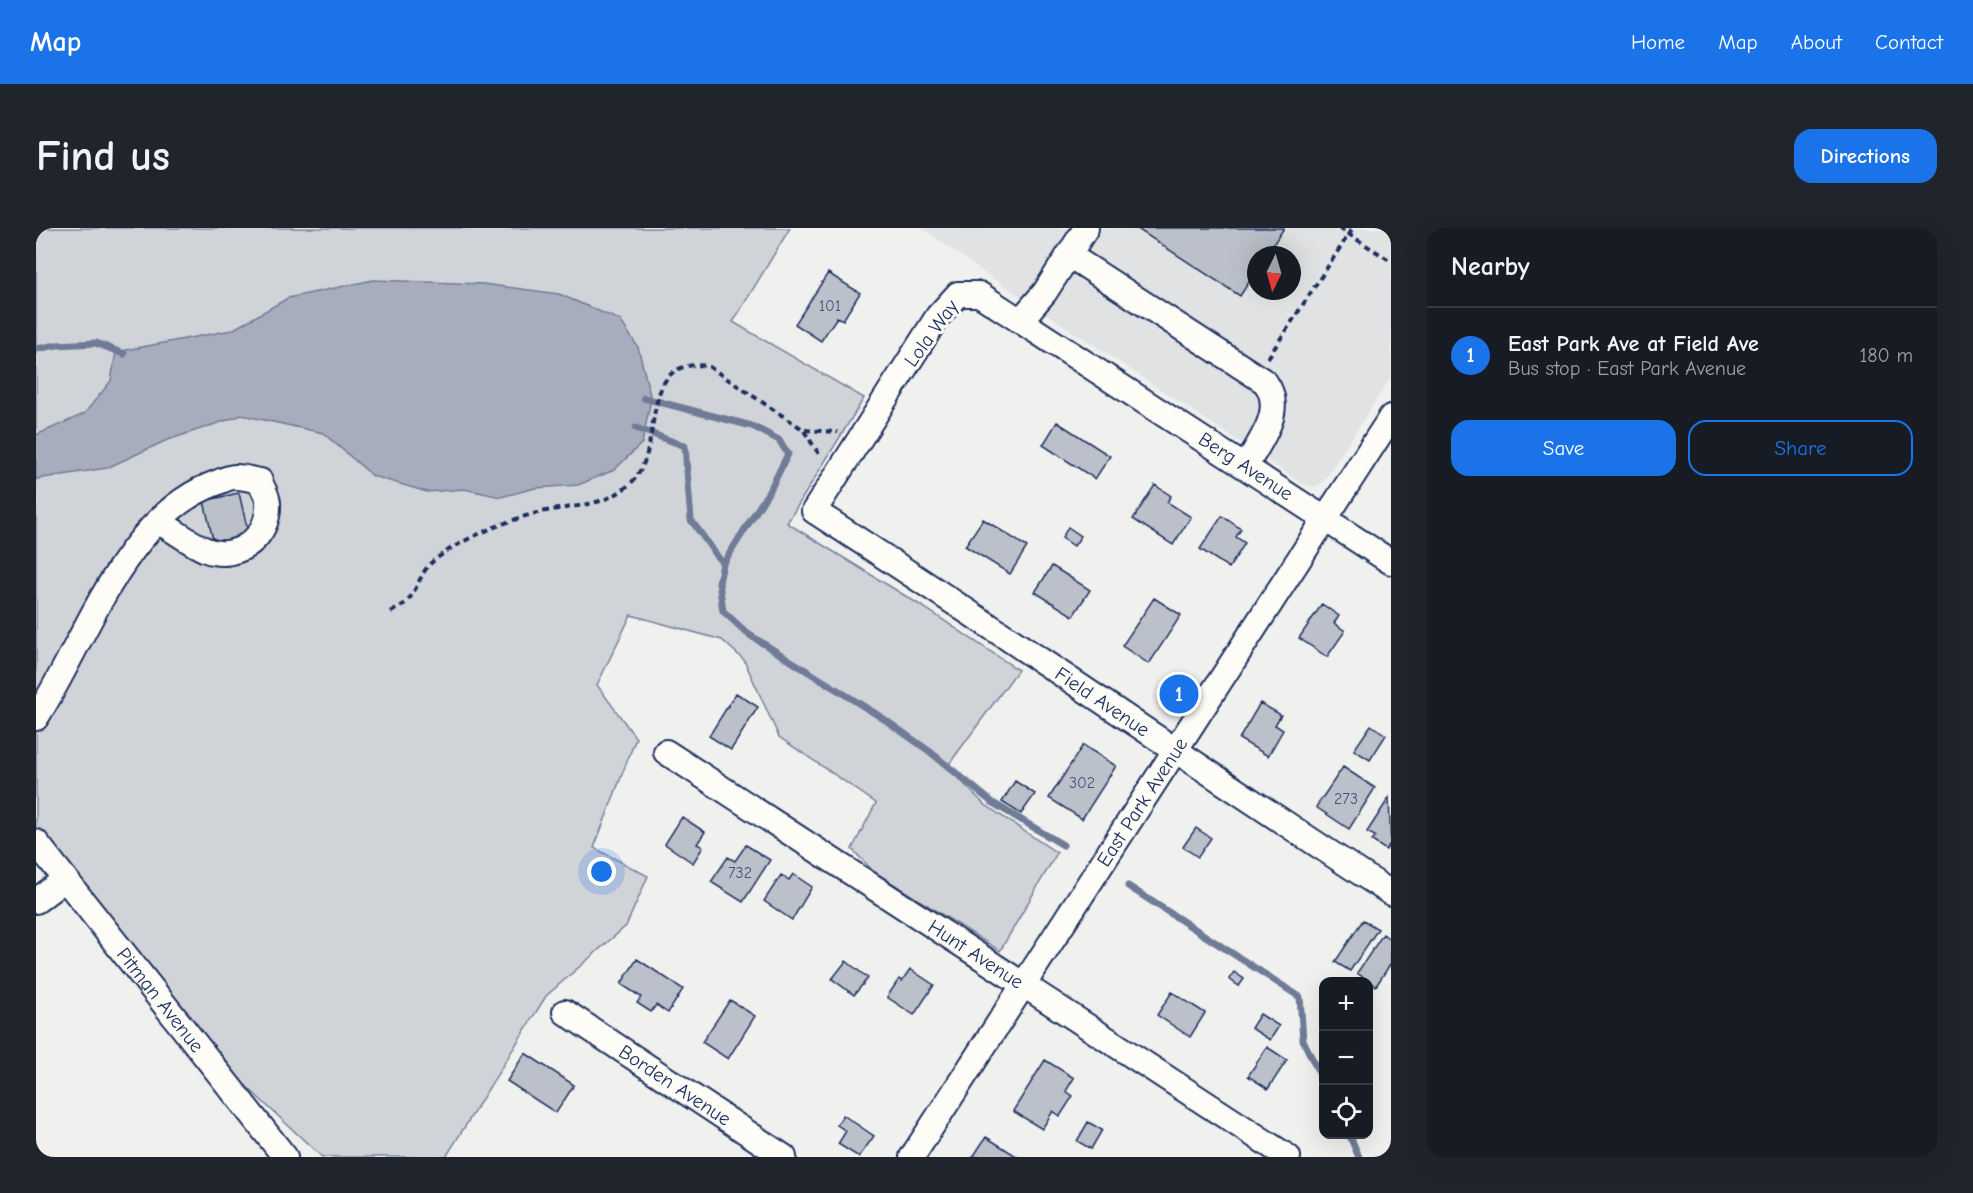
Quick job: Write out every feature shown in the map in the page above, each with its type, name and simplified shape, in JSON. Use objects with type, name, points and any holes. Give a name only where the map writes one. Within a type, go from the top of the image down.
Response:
[{"type":"street","points":[[1020,321],[1045,292],[1086,228]]},
{"type":"street","points":[[1069,255],[1257,377],[1273,393],[1273,417],[1246,466]]},
{"type":"street","name":"Lola Way","points":[[814,511],[938,316],[958,294],[979,294],[1101,372]]},
{"type":"street","name":"Berg Avenue","points":[[1101,372],[1391,562]]},
{"type":"street","name":"East Park Avenue","points":[[912,1157],[1021,985],[1176,753],[1391,417]]},
{"type":"street","name":"Field Avenue","points":[[814,511],[922,581],[1176,753],[1391,893]]},
{"type":"street","points":[[36,718],[56,687],[125,558],[158,522]]},
{"type":"street","name":"Hunt Avenue","points":[[666,752],[1288,1157]]},
{"type":"street","name":"Pitman Avenue","points":[[36,842],[285,1157]]},
{"type":"street","points":[[36,901],[65,879]]},
{"type":"street","name":"Borden Avenue","points":[[565,1012],[784,1157]]},
{"type":"path","points":[[1339,228],[1391,261]]},
{"type":"path","points":[[1257,377],[1353,228]]},
{"type":"path","points":[[391,612],[408,601],[429,564],[477,535],[537,513],[587,506],[620,494],[638,476],[647,449],[662,385],[672,370],[690,364],[708,366],[804,430],[835,478]]},
{"type":"path","points":[[804,430],[828,430],[862,436]]},
{"type":"shaded area","points":[[36,228],[790,228],[733,322],[864,398],[787,523],[925,608],[1018,670],[947,767],[984,804],[1057,853],[1000,951],[873,871],[852,849],[876,803],[779,737],[744,660],[722,640],[631,615],[597,685],[636,738],[594,848],[648,876],[626,926],[546,996],[446,1157],[322,1157],[201,1044],[36,836]]},
{"type":"shaded area","points":[[922,228],[1391,228],[1391,377],[1323,482],[1314,487],[1303,484],[985,273]]},
{"type":"water","points":[[373,280],[483,284],[559,294],[620,320],[638,347],[651,399],[642,443],[614,470],[578,485],[535,488],[501,497],[464,489],[427,492],[373,476],[323,433],[242,415],[165,441],[107,468],[36,479],[36,435],[84,414],[111,381],[116,352],[232,330],[288,298]]},
{"type":"building","points":[[1136,228],[1284,228],[1272,246],[1247,246],[1247,285],[1240,296]]},
{"type":"building","points":[[828,273],[860,293],[843,320],[837,317],[821,341],[795,324]]},
{"type":"building","points":[[1057,422],[1110,456],[1095,479],[1043,445]]},
{"type":"building","points":[[1155,485],[1171,496],[1167,502],[1191,517],[1173,545],[1133,519]]},
{"type":"building","points":[[239,493],[249,536],[214,544],[204,501]]},
{"type":"building","points":[[1222,516],[1241,529],[1236,537],[1245,543],[1229,568],[1200,549]]},
{"type":"building","points":[[983,519],[1027,547],[1010,574],[965,546]]},
{"type":"building","points":[[1068,527],[1081,536],[1074,546],[1062,538]]},
{"type":"building","points":[[1052,566],[1090,590],[1073,616],[1035,592]]},
{"type":"building","points":[[1154,598],[1181,615],[1149,664],[1122,646]]},
{"type":"building","points":[[1322,604],[1339,616],[1334,623],[1345,631],[1327,657],[1299,638]]},
{"type":"building","points":[[736,693],[758,707],[731,750],[709,736]]},
{"type":"building","points":[[1260,703],[1281,715],[1275,725],[1283,730],[1268,756],[1239,739]]},
{"type":"building","points":[[1371,725],[1386,735],[1370,760],[1354,750]]},
{"type":"building","points":[[1083,745],[1116,766],[1082,819],[1049,798]]},
{"type":"building","points":[[1343,767],[1375,788],[1349,829],[1316,807]]},
{"type":"building","points":[[1015,781],[1035,794],[1021,814],[1002,802]]},
{"type":"building","points":[[1389,798],[1391,847],[1389,845],[1386,850],[1372,841],[1375,836],[1367,832]]},
{"type":"building","points":[[682,817],[705,832],[697,844],[703,847],[693,863],[665,844]]},
{"type":"building","points":[[1196,828],[1211,838],[1198,857],[1183,847]]},
{"type":"building","points":[[746,845],[770,860],[743,902],[711,882],[728,857],[735,861]]},
{"type":"building","points":[[793,874],[812,887],[792,920],[764,901],[781,875],[789,880]]},
{"type":"building","points":[[1363,920],[1378,929],[1350,971],[1335,962]]},
{"type":"building","points":[[1383,934],[1391,940],[1391,963],[1376,986],[1373,984],[1373,977],[1363,977],[1357,973]]},
{"type":"building","points":[[637,959],[683,989],[668,1013],[656,1005],[651,1012],[637,1003],[641,997],[621,984]]},
{"type":"building","points":[[846,961],[868,978],[854,995],[832,979]]},
{"type":"building","points":[[910,969],[934,985],[914,1015],[887,997],[899,979],[902,981]]},
{"type":"building","points":[[1234,972],[1244,979],[1239,986],[1229,979]]},
{"type":"building","points":[[1172,992],[1205,1013],[1190,1037],[1157,1015]]},
{"type":"building","points":[[730,1000],[755,1016],[728,1059],[702,1042]]},
{"type":"building","points":[[1260,1014],[1279,1026],[1270,1040],[1251,1028]]},
{"type":"building","points":[[1267,1047],[1287,1060],[1268,1089],[1248,1076]]},
{"type":"building","points":[[525,1053],[574,1085],[556,1113],[507,1081]]},
{"type":"building","points":[[1045,1060],[1074,1078],[1066,1091],[1073,1096],[1060,1116],[1053,1111],[1042,1129],[1013,1111]]},
{"type":"building","points":[[843,1115],[874,1136],[859,1157],[838,1144],[846,1131],[837,1125]]},
{"type":"building","points":[[1088,1122],[1102,1130],[1091,1149],[1077,1141]]},
{"type":"building","points":[[986,1137],[1018,1157],[973,1157]]},
{"type":"waterway","points":[[36,349],[57,345],[96,343],[124,354]]},
{"type":"waterway","points":[[644,398],[752,426],[779,440],[788,454],[771,488],[723,564],[719,582],[723,611],[748,634],[884,719],[929,751],[993,803],[1063,845]]},
{"type":"waterway","points":[[636,428],[685,446],[691,520],[723,564]]},
{"type":"waterway","points":[[1128,886],[1300,997],[1303,1040],[1319,1073]]},
{"type":"waterway","points":[[1351,1139],[1359,1157]]},
{"type":"place","name":"East Park Ave at Field Ave","points":[[1179,694]]}]
